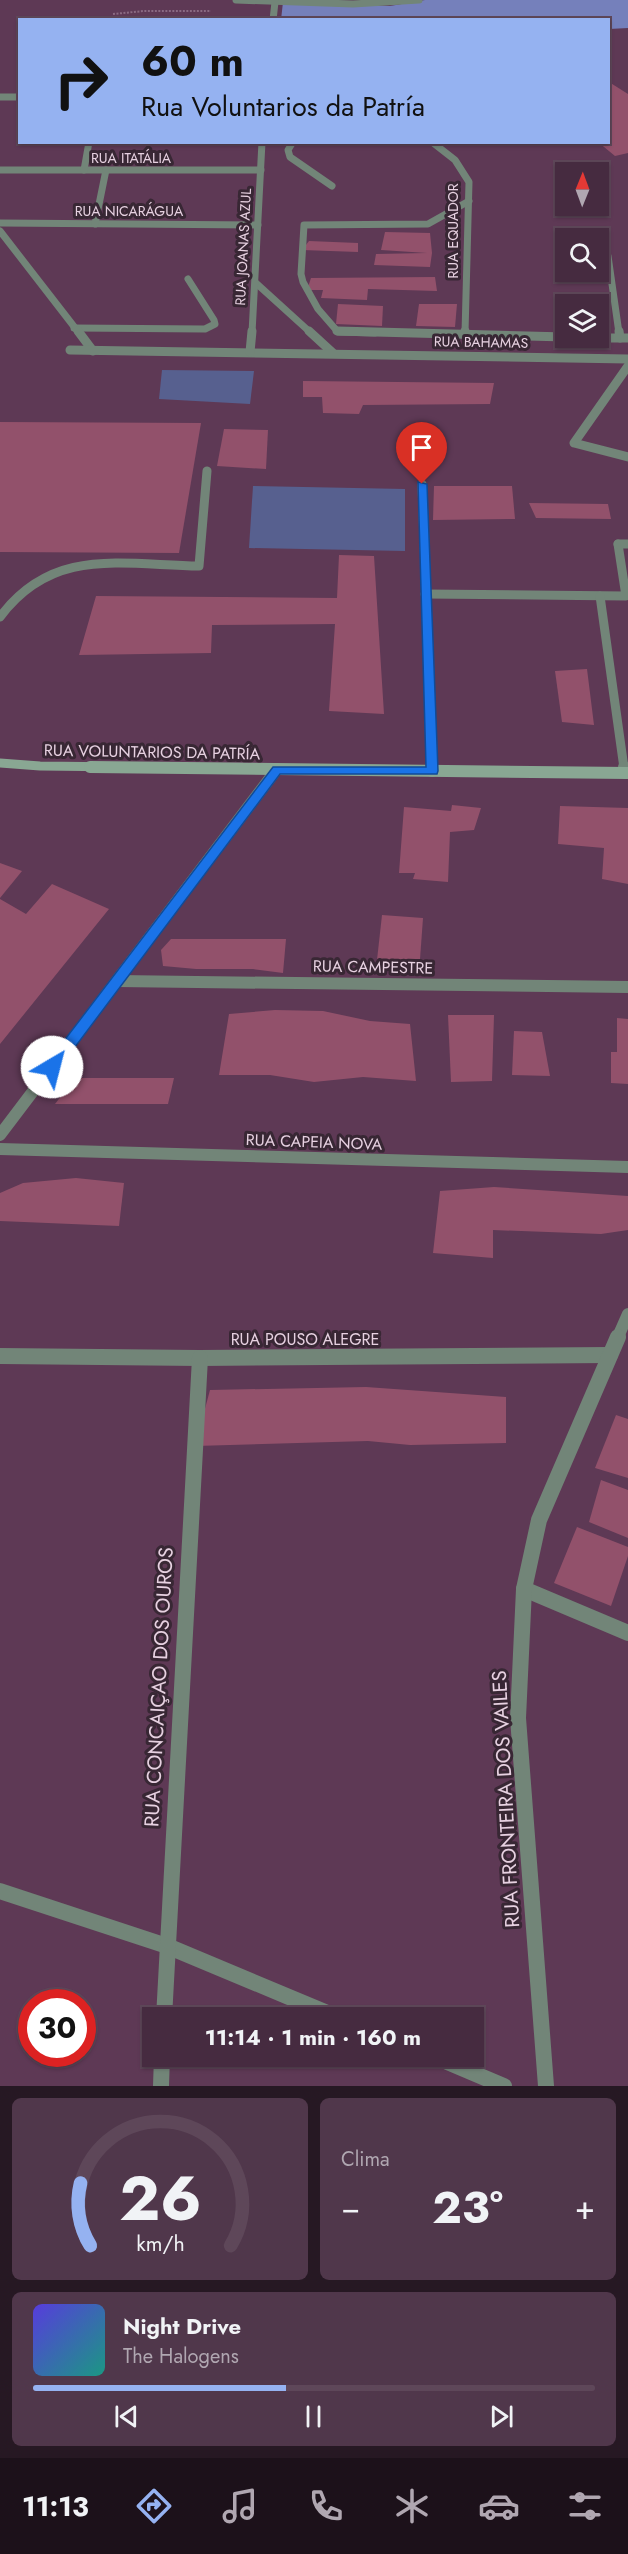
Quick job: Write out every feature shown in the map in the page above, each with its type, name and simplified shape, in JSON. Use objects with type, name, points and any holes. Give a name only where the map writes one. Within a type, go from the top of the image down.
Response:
[{"type":"street","points":[[236,0],[375,4],[418,0]]},
{"type":"street","points":[[273,17],[276,2]]},
{"type":"street","points":[[0,97],[18,97]]},
{"type":"street","points":[[84,170],[89,144]]},
{"type":"street","name":"RUA JOANAS AZUL","points":[[250,352],[256,283],[262,144]]},
{"type":"street","points":[[292,144],[288,150],[290,157],[332,186]]},
{"type":"street","name":"RUA EQUADOR","points":[[435,144],[455,160],[464,170],[469,182],[465,334]]},
{"type":"street","name":"RUA ITATÁLIA","points":[[0,170],[261,170]]},
{"type":"street","points":[[95,224],[106,170]]},
{"type":"street","name":"RUA BAHAMAS","points":[[470,201],[428,224],[304,225],[301,274],[318,309],[338,332],[555,337]]},
{"type":"street","name":"RUA NICARÁGUA","points":[[0,223],[258,225]]},
{"type":"street","points":[[0,231],[93,351]]},
{"type":"street","points":[[609,261],[624,338]]},
{"type":"street","points":[[74,328],[205,329],[212,327],[215,324],[214,320],[188,279]]},
{"type":"street","points":[[256,283],[333,353]]},
{"type":"street","name":"RUA BAHAMAS","points":[[70,350],[628,359]]},
{"type":"street","points":[[628,366],[574,443],[628,457]]},
{"type":"street","points":[[0,617],[7,607],[47,576],[63,569],[84,565],[199,566],[207,471]]},
{"type":"street","points":[[422,484],[432,771]]},
{"type":"street","points":[[425,594],[627,596],[623,544]]},
{"type":"street","points":[[600,596],[626,773]]},
{"type":"street","name":"RUA VOLUNTARIOS DA PATRÍA","points":[[0,763],[39,766],[277,770],[626,773]]},
{"type":"street","points":[[0,1135],[277,770]]},
{"type":"street","name":"RUA CAMPESTRE","points":[[117,981],[628,987]]},
{"type":"street","name":"RUA CAPEIA NOVA","points":[[0,1149],[628,1167]]},
{"type":"street","name":"RUA FRONTEIRA DOS VAILES","points":[[546,2086],[518,1718],[524,1589],[539,1520],[628,1314]]},
{"type":"street","name":"RUA POUSO ALEGRE","points":[[0,1356],[200,1358],[610,1355]]},
{"type":"street","name":"RUA CONCAIÇAO DOS OUROS","points":[[164,2007],[200,1358]]},
{"type":"street","points":[[524,1589],[628,1633]]},
{"type":"street","points":[[0,1891],[167,1946],[313,2007]]},
{"type":"street","points":[[161,2086],[162,2067]]},
{"type":"street","points":[[459,2067],[504,2086]]},
{"type":"path","points":[[113,14],[166,11],[273,17]]},
{"type":"shaded area","points":[[425,0],[628,0],[628,28],[610,29],[610,18],[281,18],[283,2],[390,6]]},
{"type":"shaded area","points":[[162,370],[254,371],[250,404],[159,399]]},
{"type":"shaded area","points":[[253,486],[405,489],[405,551],[249,548]]},
{"type":"building","points":[[610,83],[628,94],[628,153],[615,156],[600,144],[610,144]]},
{"type":"building","points":[[385,232],[430,233],[432,253],[430,267],[374,265],[376,254],[427,253],[381,250]]},
{"type":"building","points":[[309,241],[358,243],[358,252],[302,250]]},
{"type":"building","points":[[435,277],[437,291],[368,289],[367,300],[321,298],[323,290],[307,290],[311,278]]},
{"type":"building","points":[[338,304],[383,306],[382,326],[336,324]]},
{"type":"building","points":[[419,304],[457,304],[455,327],[416,326]]},
{"type":"building","points":[[303,381],[494,383],[490,404],[363,405],[359,414],[323,413],[322,397],[303,397]]},
{"type":"building","points":[[0,422],[201,423],[179,553],[0,552]]},
{"type":"building","points":[[224,429],[268,430],[266,469],[217,466]]},
{"type":"building","points":[[434,486],[512,486],[515,519],[433,520]]},
{"type":"building","points":[[529,503],[608,504],[611,519],[536,518]]},
{"type":"building","points":[[339,555],[374,556],[384,714],[329,711],[335,624],[212,625],[211,653],[79,655],[96,596],[337,598]]},
{"type":"building","points":[[587,669],[594,725],[562,722],[555,671]]},
{"type":"building","points":[[452,805],[481,808],[474,830],[450,832],[448,882],[413,879],[415,873],[399,873],[404,807],[451,811]]},
{"type":"building","points":[[560,806],[628,808],[628,884],[602,879],[604,848],[558,844]]},
{"type":"building","points":[[0,863],[22,871],[0,898]]},
{"type":"building","points":[[52,884],[109,909],[0,1044],[0,899],[26,914]]},
{"type":"building","points":[[382,915],[423,918],[419,973],[376,969]]},
{"type":"building","points":[[171,939],[286,939],[283,973],[253,969],[196,969],[163,966],[161,950]]},
{"type":"building","points":[[275,1010],[323,1011],[370,1021],[410,1024],[416,1081],[363,1077],[314,1082],[270,1075],[219,1075],[229,1014]]},
{"type":"building","points":[[448,1015],[494,1015],[492,1081],[451,1082]]},
{"type":"building","points":[[617,1018],[628,1019],[628,1084],[611,1083],[611,1052],[617,1052]]},
{"type":"building","points":[[514,1031],[542,1032],[550,1076],[512,1075]]},
{"type":"building","points":[[75,1078],[174,1078],[168,1104],[55,1104]]},
{"type":"building","points":[[76,1178],[124,1183],[119,1226],[0,1221],[0,1193],[23,1183]]},
{"type":"building","points":[[494,1187],[628,1196],[628,1230],[601,1234],[493,1230],[493,1258],[433,1253],[440,1191]]},
{"type":"building","points":[[366,1387],[506,1397],[506,1443],[410,1445],[368,1441],[195,1446],[210,1390]]},
{"type":"building","points":[[616,1415],[628,1419],[628,1478],[595,1468]]},
{"type":"building","points":[[601,1480],[628,1490],[628,1538],[589,1522]]},
{"type":"building","points":[[577,1527],[628,1547],[628,1556],[611,1606],[554,1583]]},
{"type":"route","points":[[52,1067],[277,770],[432,771],[422,484]]}]
